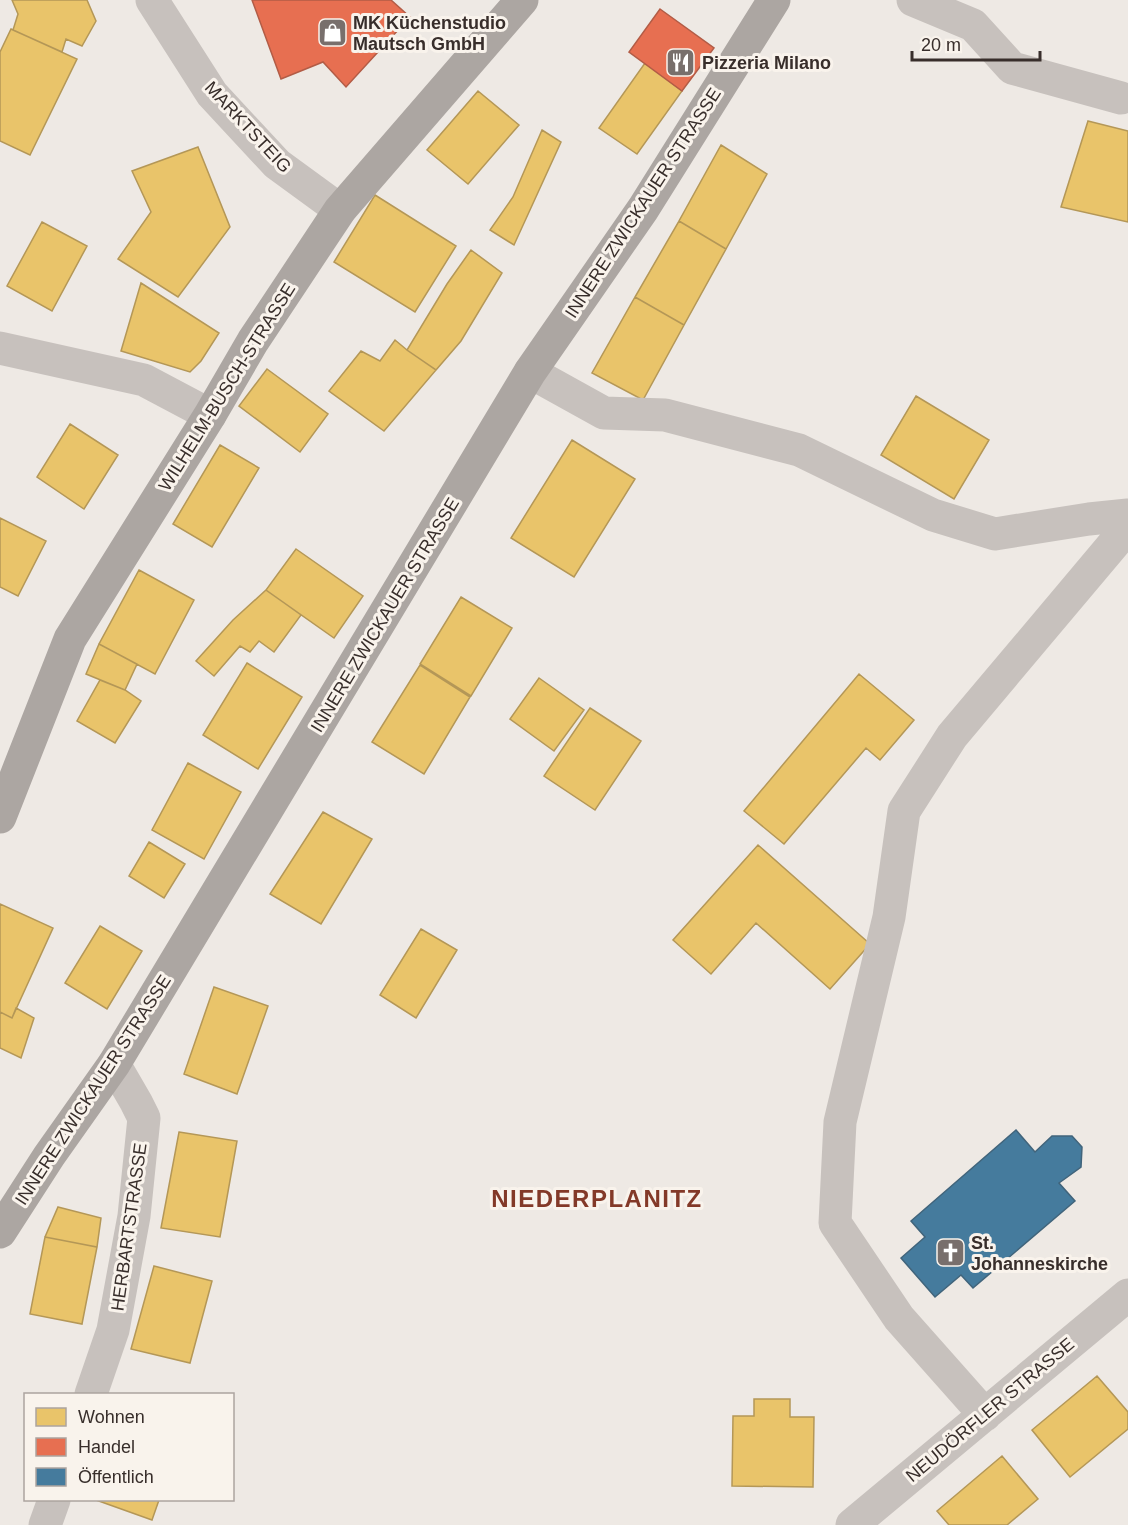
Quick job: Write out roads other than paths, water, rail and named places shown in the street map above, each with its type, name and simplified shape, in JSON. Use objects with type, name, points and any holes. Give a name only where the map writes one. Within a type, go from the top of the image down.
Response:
[{"type":"main road","name":"WILHELM-BUSCH-STRASSE","points":[[0,818],[70,639],[210,415],[253,341],[340,210],[522,0]]},
{"type":"main road","name":"INNERE ZWICKAUER STRASSE","points":[[0,1232],[49,1156],[114,1064],[530,372],[643,209],[774,0]]},
{"type":"street","name":"MARKTSTEIG","points":[[152,0],[212,94],[277,164],[340,210]]},
{"type":"street","points":[[914,0],[973,25],[1012,68],[1121,98]]},
{"type":"street","points":[[0,348],[144,380],[210,415]]},
{"type":"street","points":[[530,372],[604,413],[665,415],[799,450],[933,515],[995,534],[1128,515]]},
{"type":"street","points":[[985,1415],[899,1318],[835,1223],[840,1122],[889,917],[904,811],[952,736],[1128,527]]},
{"type":"street","name":"HERBARTSTRASSE","points":[[92,1393],[113,1330],[134,1216],[144,1118],[114,1064]]},
{"type":"street","name":"NEUDÖRFLER STRASSE","points":[[852,1525],[1128,1295]]},
{"type":"street","points":[[45,1525],[54,1501]]},
{"type":"place","name":"MK Küchenstudio Mautsch GmbH","points":[[332,33]]},
{"type":"place","name":"Pizzeria Milano","points":[[681,63]]},
{"type":"place","name":"St. Johanneskirche","points":[[950,1253]]},
{"type":"district","name":"NIEDERPLANITZ","points":[[597,1199]]}]
